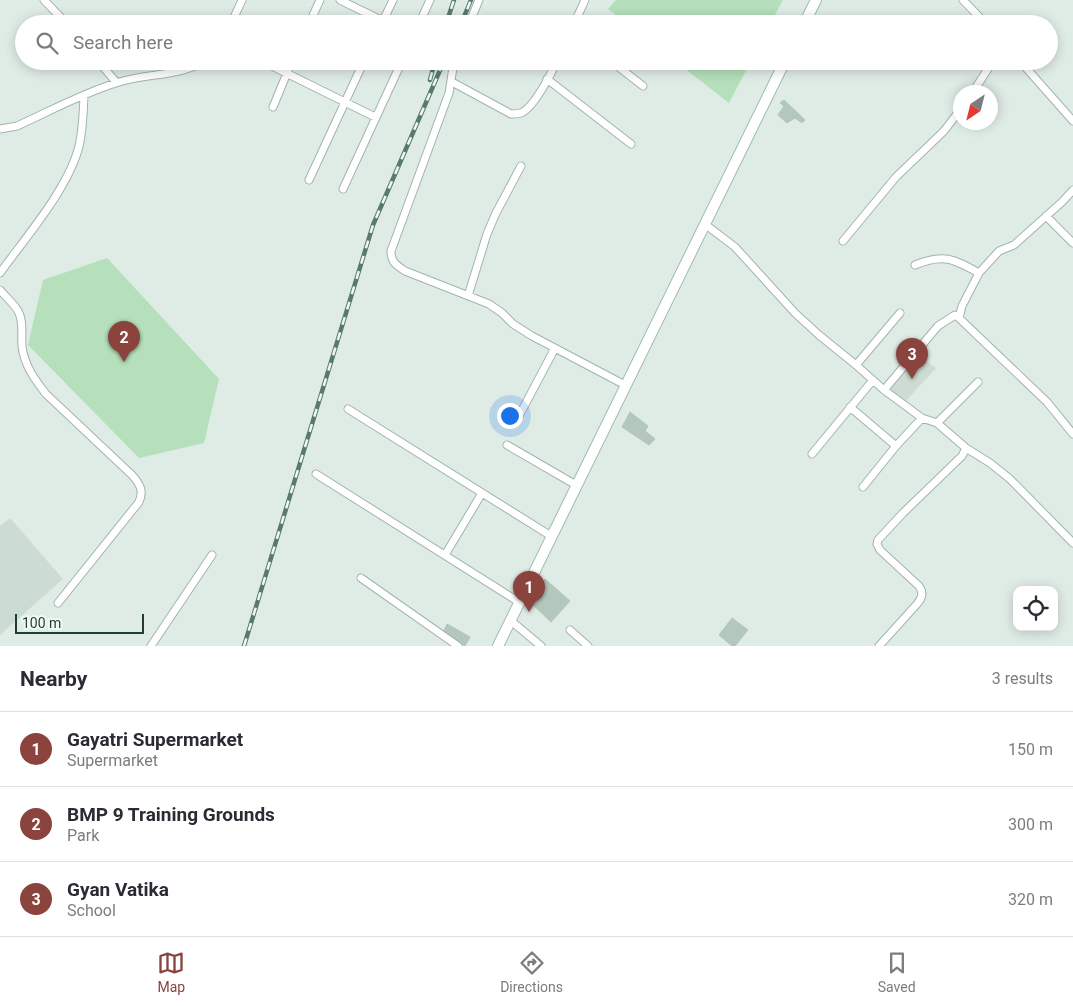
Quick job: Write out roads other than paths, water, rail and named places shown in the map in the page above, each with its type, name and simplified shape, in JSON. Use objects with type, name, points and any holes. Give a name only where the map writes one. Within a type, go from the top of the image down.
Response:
[{"type":"main road","points":[[808,15],[816,0]]},
{"type":"main road","points":[[498,646],[781,70]]},
{"type":"street","points":[[44,0],[58,15]]},
{"type":"street","points":[[235,15],[242,0]]},
{"type":"street","points":[[314,15],[320,0]]},
{"type":"street","points":[[340,0],[369,15]]},
{"type":"street","points":[[388,15],[393,0]]},
{"type":"street","points":[[423,15],[430,0]]},
{"type":"street","points":[[473,15],[479,0]]},
{"type":"street","points":[[578,15],[585,0]]},
{"type":"street","points":[[963,0],[977,15]]},
{"type":"street","points":[[106,70],[116,82]]},
{"type":"street","points":[[0,129],[17,126],[116,82],[182,70]]},
{"type":"street","points":[[279,70],[375,117]]},
{"type":"street","points":[[273,107],[289,70]]},
{"type":"street","points":[[309,180],[360,70]]},
{"type":"street","points":[[342,189],[398,70]]},
{"type":"street","points":[[453,70],[449,93],[391,251],[391,259],[405,271],[495,308],[513,324],[625,385]]},
{"type":"street","points":[[452,82],[511,114],[517,114],[529,107],[552,70]]},
{"type":"street","points":[[623,70],[643,86]]},
{"type":"street","points":[[978,85],[987,70]]},
{"type":"street","points":[[1028,70],[1073,120]]},
{"type":"street","points":[[547,79],[631,144]]},
{"type":"street","points":[[0,273],[60,190],[74,164],[82,132],[84,96]]},
{"type":"street","points":[[843,241],[896,177],[944,132],[953,120]]},
{"type":"street","points":[[468,296],[487,234],[521,166]]},
{"type":"street","points":[[960,318],[962,306],[979,273],[1000,251],[1014,245],[1073,190]]},
{"type":"street","points":[[1046,216],[1073,243]]},
{"type":"street","points":[[706,225],[735,247],[801,319],[819,335],[884,390],[922,418],[937,423],[966,448],[990,463],[1010,479],[1073,543]]},
{"type":"street","points":[[914,265],[930,258],[940,258],[955,261],[979,273]]},
{"type":"street","points":[[0,290],[18,312],[21,320],[22,348],[26,363],[35,381],[46,394],[132,475],[142,488],[139,502],[58,603]]},
{"type":"street","points":[[856,365],[900,313]]},
{"type":"street","points":[[884,390],[938,326],[955,314],[1047,402],[1073,434]]},
{"type":"street","points":[[519,416],[555,348]]},
{"type":"street","points":[[812,454],[873,380]]},
{"type":"street","points":[[937,423],[978,382]]},
{"type":"street","points":[[850,407],[896,446]]},
{"type":"street","points":[[348,409],[552,536]]},
{"type":"street","points":[[863,487],[896,446],[922,418]]},
{"type":"street","points":[[507,445],[576,485]]},
{"type":"street","points":[[880,646],[917,604],[922,597],[922,591],[880,550],[877,544],[878,540],[962,456],[966,448]]},
{"type":"street","points":[[316,474],[520,602]]},
{"type":"street","points":[[445,555],[482,493]]},
{"type":"street","points":[[150,646],[212,555]]},
{"type":"street","points":[[361,578],[458,646]]},
{"type":"street","points":[[510,620],[541,646]]},
{"type":"street","points":[[570,630],[588,646]]},
{"type":"railway","points":[[449,15],[454,0]]},
{"type":"railway","points":[[465,15],[471,0]]},
{"type":"railway","points":[[430,80],[433,70]]},
{"type":"railway","points":[[244,646],[373,225],[440,70]]},
{"type":"place","name":"BMP 9 Training Grounds","points":[[124,362]]},
{"type":"place","name":"Gyan Vatika","points":[[912,379]]},
{"type":"place","name":"Gayatri Supermarket","points":[[529,612]]}]
